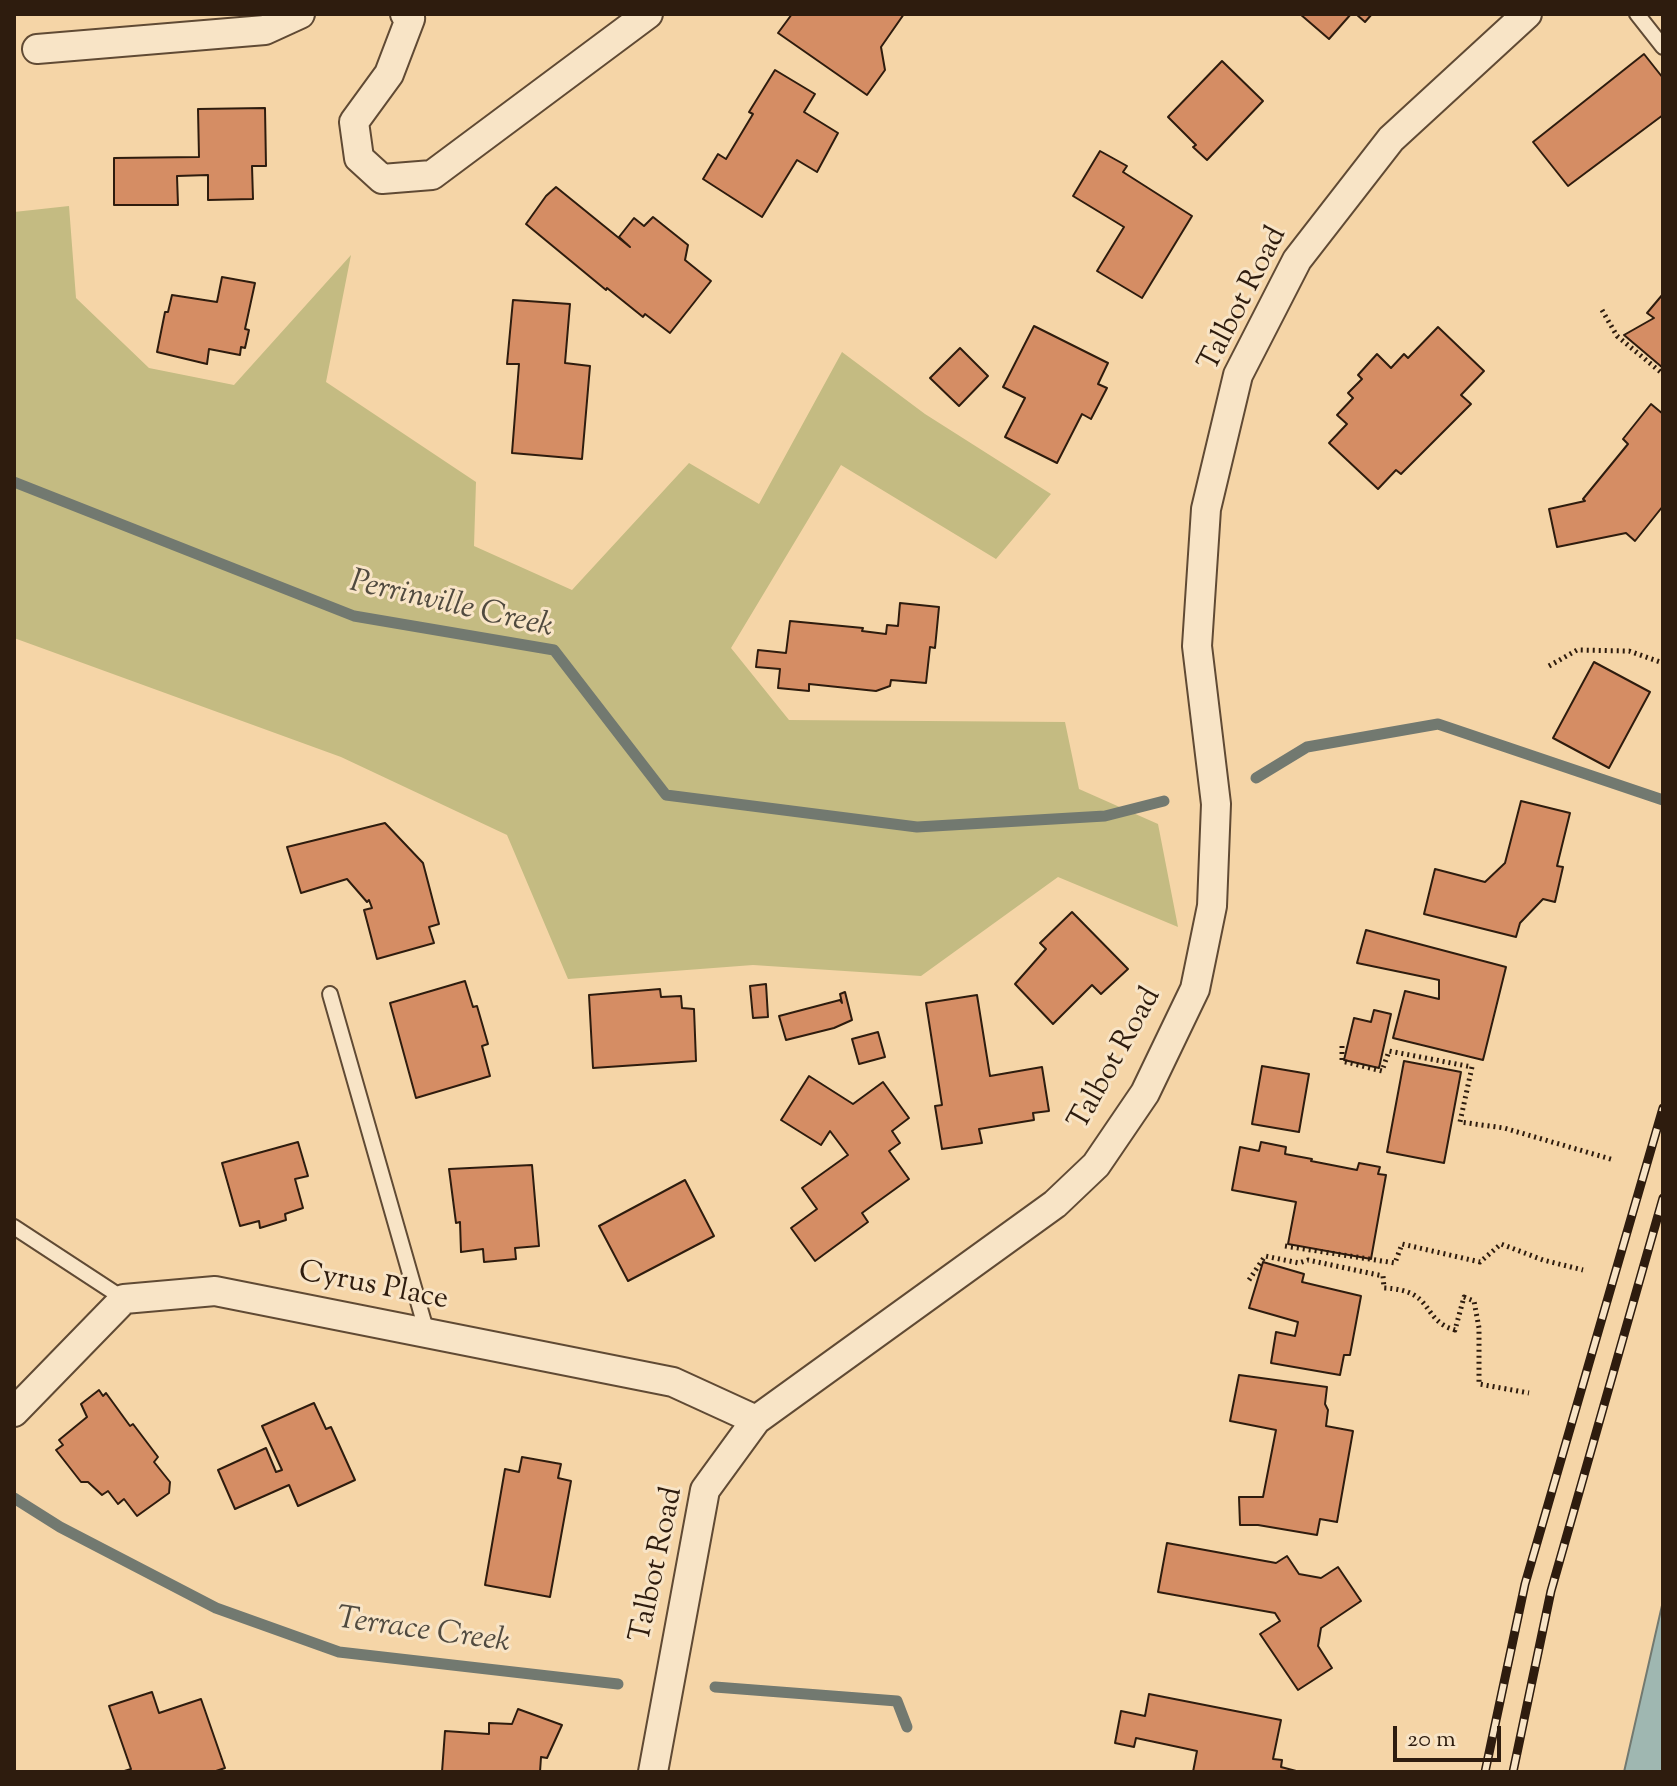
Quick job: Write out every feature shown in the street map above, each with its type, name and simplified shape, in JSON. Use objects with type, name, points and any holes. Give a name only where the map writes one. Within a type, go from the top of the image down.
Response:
[{"type":"street","points":[[37,49],[265,30],[300,14]]},
{"type":"street","points":[[405,14],[410,19],[389,74],[354,122],[359,158],[382,179],[432,175],[648,14]]},
{"type":"street","name":"Talbot Road","points":[[653,1772],[705,1490],[756,1420],[1055,1204],[1096,1165],[1145,1093],[1195,989],[1212,906],[1216,804],[1197,646],[1206,509],[1238,375],[1297,260],[1391,139],[1527,14]]},
{"type":"street","name":"Cyrus Place","points":[[124,1299],[215,1291],[673,1382],[756,1420]]},
{"type":"street","points":[[14,1412],[124,1299]]},
{"type":"lane","points":[[1637,14],[1663,47]]},
{"type":"lane","points":[[330,994],[427,1333]]},
{"type":"lane","points":[[14,1227],[124,1299]]},
{"type":"path","points":[[1602,310],[1617,336],[1663,374]]},
{"type":"path","points":[[1549,666],[1577,650],[1629,651],[1663,663]]},
{"type":"path","points":[[1342,1046],[1342,1061],[1382,1071],[1389,1051],[1472,1067],[1460,1122],[1504,1128],[1614,1160]]},
{"type":"path","points":[[1285,1246],[1395,1263],[1402,1244],[1480,1262],[1501,1244],[1543,1260],[1583,1270]]},
{"type":"path","points":[[1249,1280],[1265,1256],[1299,1263],[1308,1260],[1383,1276],[1384,1288],[1413,1292],[1424,1301],[1439,1323],[1455,1330],[1464,1297],[1474,1301],[1479,1328],[1479,1384],[1529,1393]]},
{"type":"shaded area","points":[[69,206],[76,298],[149,368],[234,385],[351,255],[326,382],[476,482],[474,546],[572,590],[689,463],[759,504],[842,352],[925,414],[1051,494],[996,559],[841,465],[731,648],[789,720],[1065,722],[1079,789],[1158,824],[1178,927],[1058,877],[921,976],[753,965],[568,979],[507,835],[341,757],[14,638],[14,212]]},
{"type":"water","points":[[1663,1601],[1663,1772],[1624,1772]]},
{"type":"building","points":[[792,14],[904,14],[881,47],[885,70],[867,95],[778,33]]},
{"type":"building","points":[[1300,14],[1351,14],[1329,39]]},
{"type":"building","points":[[1356,14],[1372,14],[1365,22]]},
{"type":"building","points":[[1644,54],[1663,78],[1663,115],[1568,186],[1533,142]]},
{"type":"building","points":[[1222,61],[1263,101],[1207,160],[1168,117]]},
{"type":"building","points":[[775,70],[815,94],[804,112],[838,133],[817,172],[797,160],[762,217],[703,179],[718,154],[726,159],[753,114],[749,112]]},
{"type":"building","points":[[265,108],[266,166],[252,166],[253,199],[208,200],[208,175],[177,176],[178,205],[114,205],[114,158],[199,157],[198,109]]},
{"type":"building","points":[[1100,151],[1127,166],[1123,172],[1192,216],[1142,298],[1097,271],[1124,227],[1073,196]]},
{"type":"building","points":[[556,187],[630,247],[619,237],[634,218],[644,226],[653,217],[688,245],[685,260],[711,281],[670,333],[606,290],[526,224]]},
{"type":"building","points":[[222,277],[255,283],[245,329],[249,330],[240,355],[209,349],[207,364],[157,352],[165,312],[168,312],[172,295],[217,302]]},
{"type":"building","points":[[1663,294],[1663,368],[1624,335],[1654,318],[1647,313]]},
{"type":"building","points":[[513,300],[570,304],[565,363],[590,366],[582,459],[512,453],[519,364],[507,364]]},
{"type":"building","points":[[1034,326],[1108,363],[1098,384],[1107,388],[1091,419],[1082,414],[1057,463],[1005,437],[1025,398],[1003,387]]},
{"type":"building","points":[[1438,327],[1484,371],[1461,395],[1471,404],[1401,474],[1396,470],[1378,489],[1329,443],[1347,424],[1337,415],[1353,398],[1348,393],[1362,379],[1358,375],[1377,354],[1391,368],[1404,354],[1408,358]]},
{"type":"building","points":[[960,348],[988,376],[959,406],[930,378]]},
{"type":"building","points":[[1651,404],[1663,414],[1663,506],[1635,541],[1626,533],[1557,547],[1549,509],[1585,501],[1583,499],[1628,444],[1623,439]]},
{"type":"building","points":[[900,603],[939,607],[935,648],[930,647],[926,683],[891,680],[890,686],[876,691],[809,684],[809,691],[778,688],[780,669],[756,667],[758,650],[786,653],[790,621],[863,628],[862,631],[886,634],[887,625],[898,626]]},
{"type":"building","points":[[1594,662],[1650,692],[1609,768],[1553,738]]},
{"type":"building","points":[[1521,801],[1570,813],[1557,866],[1563,867],[1555,902],[1543,899],[1520,923],[1516,937],[1424,914],[1435,869],[1485,882],[1505,863]]},
{"type":"building","points":[[385,823],[423,863],[439,924],[429,927],[434,943],[377,959],[364,910],[372,908],[369,900],[367,902],[347,879],[301,893],[287,847]]},
{"type":"building","points":[[1072,912],[1128,969],[1101,994],[1092,985],[1053,1024],[1015,984],[1046,949],[1040,943]]},
{"type":"building","points":[[1366,930],[1506,967],[1483,1060],[1393,1038],[1405,991],[1439,999],[1439,980],[1357,963]]},
{"type":"building","points":[[465,981],[473,1007],[477,1006],[488,1044],[482,1046],[490,1076],[416,1098],[390,1003]]},
{"type":"building","points":[[766,984],[768,1017],[753,1018],[750,986]]},
{"type":"building","points":[[660,989],[661,997],[681,996],[682,1008],[694,1009],[696,1061],[593,1068],[589,995]]},
{"type":"building","points":[[845,992],[852,1020],[834,1028],[786,1040],[779,1016],[840,1000],[842,1003],[840,994]]},
{"type":"building","points":[[977,995],[990,1076],[1042,1067],[1049,1111],[1033,1113],[1034,1120],[979,1129],[982,1143],[942,1149],[935,1106],[942,1105],[926,1003]]},
{"type":"building","points":[[1374,1010],[1391,1014],[1379,1068],[1344,1060],[1354,1018],[1371,1022]]},
{"type":"building","points":[[878,1032],[885,1057],[859,1064],[852,1039]]},
{"type":"building","points":[[1404,1061],[1461,1072],[1444,1163],[1387,1152]]},
{"type":"building","points":[[1262,1066],[1309,1074],[1299,1132],[1252,1124]]},
{"type":"building","points":[[809,1076],[853,1104],[883,1082],[909,1118],[892,1131],[900,1143],[889,1151],[909,1179],[862,1213],[868,1222],[815,1261],[791,1228],[817,1209],[802,1188],[848,1155],[830,1131],[821,1145],[781,1120]]},
{"type":"building","points":[[298,1142],[308,1176],[295,1179],[303,1208],[285,1214],[286,1220],[260,1228],[259,1221],[240,1226],[222,1163]]},
{"type":"building","points":[[1261,1142],[1286,1147],[1285,1154],[1311,1161],[1357,1170],[1359,1163],[1380,1167],[1378,1174],[1386,1175],[1371,1259],[1288,1244],[1296,1202],[1232,1190],[1240,1147],[1259,1151]]},
{"type":"building","points":[[532,1165],[539,1246],[515,1248],[516,1259],[484,1262],[483,1249],[461,1252],[460,1222],[456,1223],[449,1169]]},
{"type":"building","points":[[685,1180],[714,1236],[628,1281],[599,1226]]},
{"type":"building","points":[[1263,1262],[1304,1274],[1302,1282],[1361,1296],[1350,1355],[1344,1355],[1340,1375],[1271,1363],[1276,1332],[1295,1336],[1298,1322],[1249,1308]]},
{"type":"building","points":[[1239,1375],[1327,1387],[1326,1426],[1353,1431],[1337,1522],[1320,1519],[1317,1535],[1240,1525],[1239,1497],[1263,1497],[1276,1430],[1230,1421]]},
{"type":"building","points":[[99,1390],[103,1396],[106,1393],[130,1426],[133,1424],[158,1457],[154,1462],[170,1482],[169,1493],[137,1516],[124,1499],[118,1504],[108,1491],[102,1495],[88,1482],[81,1482],[56,1450],[63,1445],[59,1440],[87,1417],[81,1404]]},
{"type":"building","points":[[314,1403],[326,1429],[331,1427],[355,1480],[298,1506],[289,1485],[235,1509],[218,1470],[266,1448],[276,1472],[282,1470],[262,1426]]},
{"type":"building","points":[[522,1457],[561,1464],[558,1478],[571,1481],[550,1597],[485,1585],[505,1469],[519,1472]]},
{"type":"building","points":[[1167,1543],[1276,1563],[1287,1556],[1299,1574],[1321,1578],[1338,1567],[1361,1601],[1321,1628],[1318,1646],[1332,1668],[1298,1690],[1260,1634],[1280,1621],[1275,1613],[1158,1592]]},
{"type":"building","points":[[152,1692],[159,1713],[201,1699],[225,1768],[213,1772],[121,1772],[131,1769],[109,1706]]},
{"type":"building","points":[[1149,1694],[1281,1720],[1273,1759],[1282,1760],[1281,1767],[1300,1772],[1193,1772],[1197,1751],[1136,1738],[1134,1747],[1115,1743],[1121,1711],[1145,1716]]},
{"type":"building","points":[[518,1709],[562,1725],[547,1758],[541,1757],[540,1772],[442,1772],[445,1731],[489,1734],[489,1723],[512,1724]]},
{"type":"waterway","name":"Perrinville Creek","points":[[14,482],[354,616],[554,650],[666,795],[917,827],[1105,816],[1164,801]]},
{"type":"waterway","name":"Perrinville Creek","points":[[1256,778],[1307,747],[1438,724],[1663,800]]},
{"type":"waterway","name":"Terrace Creek","points":[[14,1498],[60,1527],[216,1608],[339,1652],[618,1684]]},
{"type":"waterway","name":"Terrace Creek","points":[[715,1687],[897,1701],[907,1727]]},
{"type":"railway","points":[[1485,1772],[1525,1584],[1663,1108]]},
{"type":"railway","points":[[1513,1772],[1551,1591],[1663,1198]]}]
